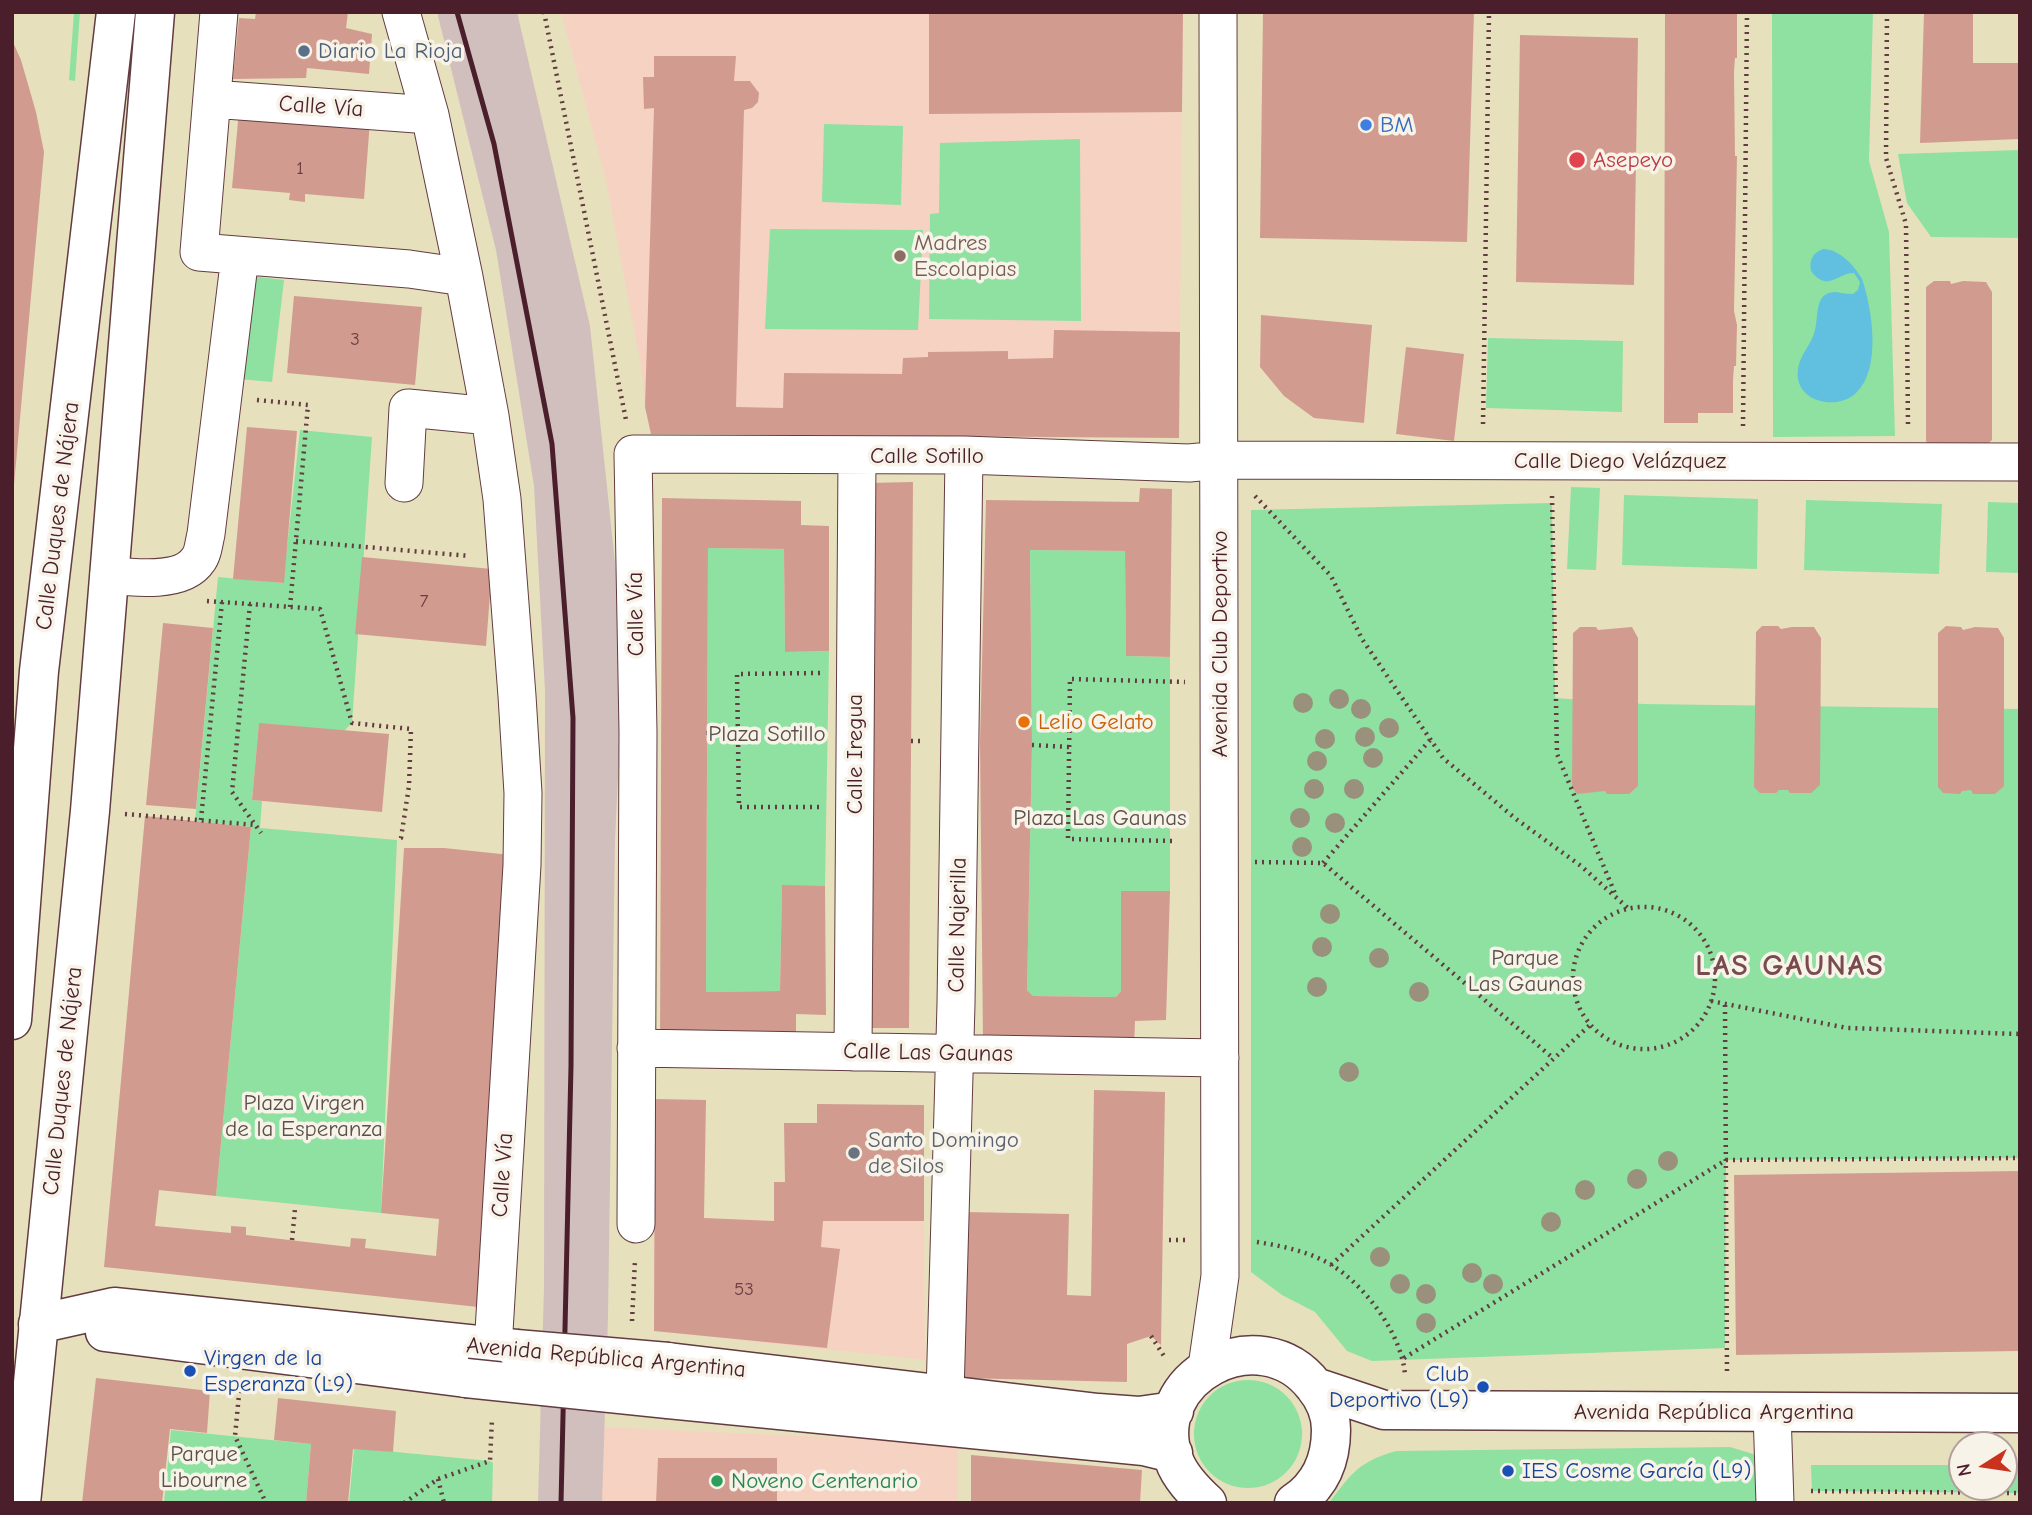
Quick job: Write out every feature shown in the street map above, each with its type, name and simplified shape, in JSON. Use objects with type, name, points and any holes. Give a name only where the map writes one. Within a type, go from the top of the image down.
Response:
[{"type":"main road","name":"Calle Duques de Nájera","points":[[12,1020],[39,671],[116,12]]},
{"type":"main road","name":"Calle Duques de Nájera","points":[[21,1503],[25,1323],[90,811],[155,12]]},
{"type":"main road","name":"Avenida República Argentina","points":[[25,1323],[114,1307],[505,1349],[630,1359],[668,1381],[1144,1446],[1191,1486]]},
{"type":"main road","name":"Avenida República Argentina","points":[[25,1323],[466,1378],[668,1381],[945,1394],[1139,1416],[1174,1411]]},
{"type":"main road","points":[[1191,1486],[1170,1435],[1174,1411],[1188,1385],[1208,1367],[1232,1356],[1258,1354],[1284,1361],[1306,1376],[1322,1397],[1331,1422],[1331,1449],[1323,1474],[1307,1495],[1294,1503]]},
{"type":"main road","name":"Avenida República Argentina","points":[[1315,1387],[1384,1410],[2020,1413]]},
{"type":"main road","name":"Avenida República Argentina","points":[[1331,1449],[1358,1426],[1385,1415],[1408,1410]]},
{"type":"street","points":[[219,12],[199,252],[464,277]]},
{"type":"street","name":"Calle Vía","points":[[401,12],[430,114],[464,277],[490,416],[502,499],[522,779],[522,865],[505,1349]]},
{"type":"street","name":"Avenida Club Deportivo","points":[[1208,1367],[1220,1276],[1218,12]]},
{"type":"street","name":"Calle Vía","points":[[212,99],[430,114]]},
{"type":"street","points":[[109,575],[174,576],[189,570],[200,558],[206,534],[240,256]]},
{"type":"street","points":[[404,482],[408,408],[490,416]]},
{"type":"street","name":"Calle Vía","points":[[633,454],[638,732],[636,1224]]},
{"type":"street","name":"Calle Sotillo","points":[[633,454],[964,455],[1189,463],[1220,460]]},
{"type":"street","name":"Calle Najerilla","points":[[945,1394],[955,1054],[964,455]]},
{"type":"street","name":"Calle Iregua","points":[[853,1052],[857,456]]},
{"type":"street","name":"Calle Diego Velázquez","points":[[1220,460],[2020,462]]},
{"type":"street","name":"Calle Las Gaunas","points":[[636,1048],[1220,1058]]},
{"type":"street","name":"Avenida Club Deportivo","points":[[1220,1276],[1233,1324],[1258,1354]]},
{"type":"street","points":[[1772,1412],[1775,1497]]},
{"type":"path","points":[[544,12],[633,454]]},
{"type":"path","points":[[1482,461],[1489,12]]},
{"type":"path","points":[[1743,462],[1747,12]]},
{"type":"path","points":[[1887,12],[1886,158],[1906,224],[1909,462]]},
{"type":"path","points":[[223,397],[308,405],[290,607]]},
{"type":"path","points":[[1220,460],[1332,576],[1362,639],[1443,758],[1516,819],[1581,866],[1629,909]]},
{"type":"path","points":[[1551,461],[1557,754],[1616,897]]},
{"type":"path","points":[[296,541],[505,559]]},
{"type":"path","points":[[196,601],[320,609],[352,723],[411,729],[409,786],[401,838],[397,840]]},
{"type":"path","points":[[201,820],[222,602]]},
{"type":"path","points":[[250,604],[232,792],[261,833]]},
{"type":"path","points":[[855,672],[737,674],[740,807],[855,807]]},
{"type":"path","points":[[1172,841],[1068,839],[1070,679],[1188,682]]},
{"type":"path","points":[[706,733],[738,732]]},
{"type":"path","points":[[1323,863],[1430,740]]},
{"type":"path","points":[[1032,745],[1069,747]]},
{"type":"path","points":[[90,811],[256,825]]},
{"type":"path","points":[[1220,862],[1323,863],[1553,1058]]},
{"type":"path","points":[[1650,907],[1671,913],[1689,924],[1703,939],[1712,959],[1715,980],[1711,1001],[1701,1020],[1686,1035],[1668,1046],[1647,1050],[1625,1047],[1606,1039],[1590,1025],[1577,1004],[1573,979],[1577,955],[1588,934],[1606,918],[1629,909],[1650,907]]},
{"type":"path","points":[[1711,1001],[1847,1028],[2020,1034]]},
{"type":"path","points":[[1725,1005],[1728,1411]]},
{"type":"path","points":[[1331,1265],[1590,1025]]},
{"type":"path","points":[[1404,1358],[1726,1160],[2020,1158]]},
{"type":"path","points":[[292,1240],[295,1209]]},
{"type":"path","points":[[630,1359],[636,1224]]},
{"type":"path","points":[[1219,1240],[1246,1240],[1294,1249],[1331,1265],[1367,1296],[1391,1329],[1404,1358],[1408,1410]]},
{"type":"path","points":[[241,1377],[235,1436],[266,1503]]},
{"type":"path","points":[[404,1503],[438,1479],[490,1461],[492,1413]]},
{"type":"path","points":[[438,1479],[444,1503]]},
{"type":"path","points":[[1775,1497],[2020,1493]]},
{"type":"shaded area","points":[[437,12],[517,12],[590,326],[624,648],[615,841],[608,1318],[602,1503],[538,1503],[544,1286],[545,691],[534,486],[496,250]]},
{"type":"shaded area","name":"Madres Escolapias","points":[[561,12],[1183,12],[1179,438],[645,407],[642,372],[606,181]]},
{"type":"shaded area","points":[[653,1216],[774,1221],[924,1221],[925,1360],[654,1331]]},
{"type":"shaded area","points":[[601,1427],[958,1443],[958,1503],[600,1503]]},
{"type":"green space","points":[[74,12],[80,12],[75,81],[69,80]]},
{"type":"green space","points":[[1772,12],[1873,12],[1869,161],[1889,232],[1895,436],[1773,437]]},
{"type":"green space","points":[[824,124],[903,126],[901,205],[822,202]]},
{"type":"green space","points":[[1080,139],[1081,321],[929,319],[930,214],[939,213],[940,143]]},
{"type":"green space","points":[[2020,150],[2020,238],[1931,237],[1907,203],[1898,154]]},
{"type":"green space","points":[[770,229],[923,230],[918,330],[765,329]]},
{"type":"green space","points":[[250,276],[284,280],[272,382],[239,379]]},
{"type":"green space","points":[[1488,338],[1623,341],[1622,412],[1486,408]]},
{"type":"green space","name":"Plaza Virgen de la Esperanza","points":[[300,430],[372,437],[352,723],[344,731],[259,724],[252,800],[262,801],[260,828],[397,840],[381,1213],[216,1196],[251,827],[195,821],[218,577],[283,583]]},
{"type":"green space","points":[[1571,487],[1600,488],[1596,570],[1567,569]]},
{"type":"green space","points":[[1624,495],[1758,499],[1757,569],[1622,565]]},
{"type":"green space","points":[[1806,500],[1942,504],[1939,574],[1804,570]]},
{"type":"green space","points":[[1988,502],[2020,503],[2020,573],[1986,572]]},
{"type":"green space","name":"Parque Las Gaunas","points":[[1552,503],[1555,698],[1644,704],[2020,709],[2020,1158],[1726,1160],[1725,1348],[1372,1361],[1347,1351],[1315,1312],[1282,1295],[1251,1272],[1251,510]]},
{"type":"green space","name":"Plaza Sotillo","points":[[708,548],[784,549],[785,652],[829,651],[825,886],[782,886],[780,991],[706,992]]},
{"type":"green space","name":"Plaza Las Gaunas","points":[[1030,550],[1125,551],[1126,656],[1170,657],[1170,891],[1116,997],[1033,996],[1027,990],[1032,745]]},
{"type":"green space","points":[[1248,1380],[1269,1384],[1286,1396],[1298,1413],[1302,1434],[1298,1455],[1286,1472],[1269,1484],[1248,1488],[1227,1484],[1210,1472],[1198,1455],[1194,1434],[1198,1413],[1210,1396],[1227,1384]]},
{"type":"green space","name":"Parque Libourne","points":[[171,1430],[311,1444],[306,1503],[164,1503]]},
{"type":"green space","points":[[1730,1447],[1753,1454],[1766,1464],[1764,1503],[1329,1503],[1364,1464],[1396,1451]]},
{"type":"green space","points":[[354,1448],[490,1461],[493,1463],[492,1503],[349,1503]]},
{"type":"green space","points":[[1811,1465],[1948,1465],[1948,1492],[1812,1491]]},
{"type":"green space","points":[[2018,1465],[2020,1465],[2018,1493]]},
{"type":"water","points":[[1823,249],[1840,255],[1859,274],[1866,291],[1871,321],[1872,354],[1864,382],[1856,393],[1838,402],[1809,396],[1798,380],[1799,364],[1813,335],[1821,300],[1829,293],[1853,294],[1858,290],[1860,282],[1854,273],[1827,281],[1817,277],[1811,271],[1810,264],[1814,255]]},
{"type":"building","name":"Diario La Rioja","points":[[256,12],[348,12],[346,28],[372,34],[369,74],[307,68],[306,78],[233,79],[239,18],[255,19]]},
{"type":"building","points":[[929,12],[1183,12],[1182,112],[929,114]]},
{"type":"building","name":"BM","points":[[1263,12],[1474,12],[1467,242],[1260,238]]},
{"type":"building","points":[[1665,12],[1737,12],[1737,58],[1734,72],[1737,156],[1734,311],[1737,325],[1733,413],[1698,413],[1698,423],[1664,423]]},
{"type":"building","points":[[1924,12],[1973,12],[1973,63],[2020,63],[2020,139],[1920,143]]},
{"type":"building","name":"Asepeyo","points":[[1520,35],[1638,38],[1634,285],[1516,282]]},
{"type":"building","points":[[12,40],[21,60],[36,112],[44,152],[14,485],[12,485]]},
{"type":"building","points":[[654,56],[736,56],[734,81],[750,81],[759,93],[758,102],[752,108],[744,110],[736,407],[783,408],[784,373],[902,374],[903,358],[928,357],[928,352],[1008,351],[1008,359],[1053,358],[1054,330],[1180,332],[1179,438],[651,434],[645,407],[654,108],[644,109],[643,77],[654,77]]},
{"type":"building","points":[[239,110],[370,121],[364,199],[305,194],[305,202],[289,200],[290,193],[232,188]]},
{"type":"building","points":[[1934,281],[1950,281],[1951,284],[1963,281],[1986,282],[1992,292],[1992,440],[1983,448],[1931,448],[1926,441],[1926,287]]},
{"type":"building","points":[[294,296],[422,307],[415,385],[287,373]]},
{"type":"building","points":[[1261,315],[1372,325],[1364,423],[1314,418],[1284,396],[1260,367]]},
{"type":"building","points":[[1406,347],[1464,354],[1454,441],[1396,434]]},
{"type":"building","points":[[247,427],[297,431],[284,583],[233,579]]},
{"type":"building","points":[[913,482],[909,1028],[861,1028],[867,483]]},
{"type":"building","points":[[1140,488],[1172,489],[1170,657],[1126,656],[1125,551],[1030,550],[1032,745],[1027,990],[1033,996],[1116,997],[1121,991],[1121,891],[1170,891],[1166,1020],[1135,1021],[1134,1047],[983,1043],[980,742],[986,500],[1139,502]]},
{"type":"building","points":[[662,498],[801,501],[801,525],[829,526],[829,651],[785,652],[784,549],[708,548],[706,992],[780,991],[782,885],[825,886],[826,1015],[796,1014],[796,1039],[660,1042]]},
{"type":"building","points":[[362,557],[492,569],[486,646],[355,634]]},
{"type":"building","points":[[163,623],[213,628],[196,809],[146,805]]},
{"type":"building","points":[[1762,626],[1778,626],[1781,629],[1814,627],[1821,638],[1820,785],[1811,793],[1779,790],[1776,793],[1760,793],[1754,787],[1756,632]]},
{"type":"building","points":[[1946,626],[1961,627],[1963,630],[1975,627],[1998,628],[2004,638],[2004,786],[1995,794],[1973,794],[1971,790],[1962,791],[1960,794],[1943,793],[1938,787],[1938,633]]},
{"type":"building","points":[[1580,627],[1596,627],[1598,630],[1632,627],[1638,638],[1638,786],[1629,794],[1607,794],[1605,791],[1577,794],[1572,787],[1573,633]]},
{"type":"building","points":[[259,723],[389,734],[382,812],[252,800]]},
{"type":"building","points":[[145,816],[251,827],[216,1196],[159,1190],[155,1226],[231,1233],[231,1226],[246,1227],[246,1235],[350,1247],[351,1238],[366,1239],[365,1248],[436,1256],[439,1219],[381,1213],[404,848],[444,848],[520,856],[478,1307],[104,1267]]},
{"type":"building","points":[[1094,1090],[1165,1092],[1161,1345],[1151,1336],[1127,1344],[1127,1382],[961,1378],[965,1212],[1069,1214],[1067,1295],[1091,1296]]},
{"type":"building","points":[[655,1099],[706,1100],[704,1218],[774,1221],[774,1182],[785,1182],[784,1123],[817,1123],[817,1104],[924,1105],[924,1221],[823,1221],[821,1247],[840,1249],[827,1348],[654,1331]]},
{"type":"building","points":[[2020,1171],[2020,1351],[1736,1355],[1734,1175]]},
{"type":"building","points":[[96,1378],[210,1391],[207,1433],[170,1429],[162,1503],[82,1503]]},
{"type":"building","points":[[278,1398],[396,1411],[393,1452],[353,1449],[348,1503],[306,1503],[311,1444],[274,1440]]},
{"type":"building","points":[[971,1455],[1142,1470],[1140,1503],[971,1503]]},
{"type":"building","name":"Noveno Centenario","points":[[658,1458],[777,1458],[777,1503],[656,1503]]},
{"type":"railway","points":[[457,12],[494,144],[552,444],[573,718],[571,1066],[561,1503]]},
{"type":"place","name":"Diario La Rioja","points":[[304,51]]},
{"type":"place","name":"BM","points":[[1366,125]]},
{"type":"place","name":"Asepeyo","points":[[1577,160]]},
{"type":"place","name":"Madres Escolapias","points":[[900,256]]},
{"type":"place","name":"Lelio Gelato","points":[[1024,722]]},
{"type":"place","name":"Santo Domingo de Silos","points":[[854,1153]]},
{"type":"place","name":"Virgen de la Esperanza (L9)","points":[[190,1371]]},
{"type":"place","name":"Club Deportivo (L9)","points":[[1483,1387]]},
{"type":"place","name":"IES Cosme García (L9)","points":[[1508,1471]]},
{"type":"place","name":"Noveno Centenario","points":[[717,1481]]},
{"type":"district","name":"LAS GAUNAS","points":[[1790,967]]}]
